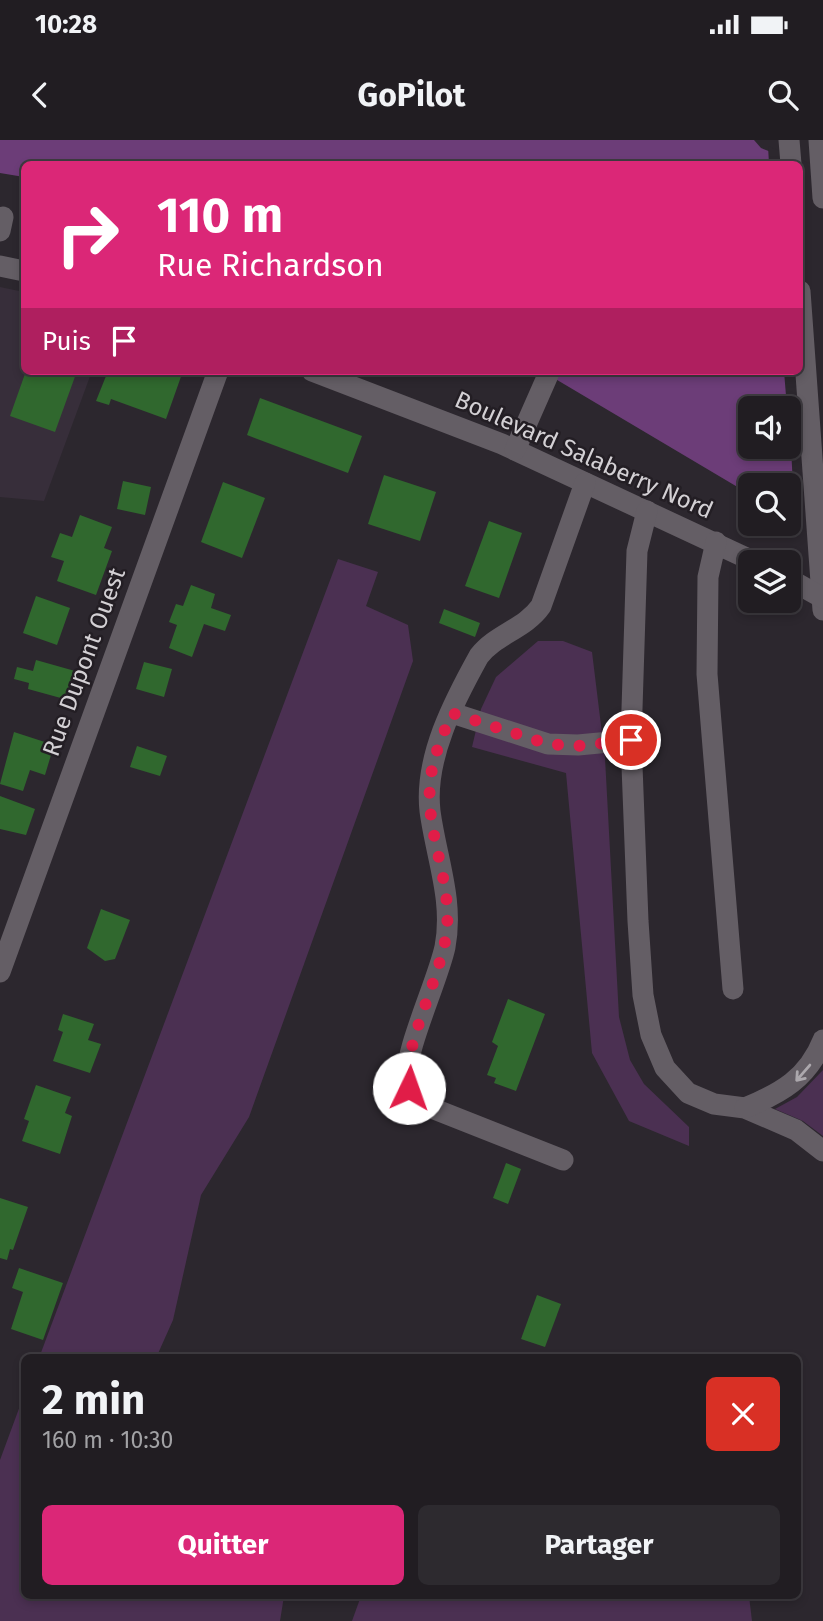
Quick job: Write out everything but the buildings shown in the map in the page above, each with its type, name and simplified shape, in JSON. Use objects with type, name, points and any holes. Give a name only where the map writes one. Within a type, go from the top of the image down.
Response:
[{"type":"street","points":[[789,140],[790,161]]},
{"type":"street","points":[[819,140],[823,198]]},
{"type":"street","points":[[0,266],[21,270]]},
{"type":"street","points":[[803,333],[823,610]]},
{"type":"street","name":"Rue Dupont Ouest","points":[[0,972],[217,375]]},
{"type":"street","name":"Boulevard Salaberry Nord","points":[[322,375],[515,450],[738,553]]},
{"type":"street","points":[[515,450],[548,375]]},
{"type":"street","points":[[563,1160],[425,1105],[409,1088],[409,1060],[438,972],[447,927],[446,889],[430,809],[429,786],[435,752],[483,651],[530,619],[546,594],[585,482]]},
{"type":"street","points":[[646,511],[637,551],[631,740],[643,995],[651,1035],[665,1068],[688,1093],[714,1104],[745,1108],[796,1130],[823,1151]]},
{"type":"street","points":[[716,542],[708,576],[707,674],[733,989]]},
{"type":"street","points":[[801,586],[823,598]]},
{"type":"street","points":[[452,713],[548,744],[578,746],[631,740]]},
{"type":"street","points":[[745,1108],[773,1097],[796,1082],[813,1061],[823,1041]]},
{"type":"shaded area","points":[[0,140],[754,140],[761,148],[795,161],[21,161],[21,176],[0,173]]},
{"type":"shaded area","points":[[803,164],[823,172],[823,537],[801,524],[801,473],[738,473],[738,487],[549,375],[803,375]]},
{"type":"shaded area","points":[[0,287],[21,291],[21,375],[91,375],[44,501],[0,497]]},
{"type":"shaded area","points":[[338,559],[378,572],[366,606],[408,625],[413,661],[249,1117],[201,1195],[173,1320],[158,1354],[40,1354]]},
{"type":"shaded area","points":[[538,641],[563,641],[592,652],[605,758],[619,1017],[630,1060],[644,1084],[689,1127],[689,1146],[629,1121],[592,1053],[566,773],[472,747],[481,709],[496,677]]},
{"type":"shaded area","points":[[823,1070],[823,1136],[803,1121],[775,1109],[797,1097]]},
{"type":"shaded area","points":[[21,1403],[21,1599],[284,1599],[280,1621],[0,1621],[0,1460]]},
{"type":"shaded area","points":[[360,1599],[749,1599],[752,1621],[352,1621]]},
{"type":"pier","points":[[768,146],[823,169],[823,541],[801,528],[801,473],[792,473],[792,459],[801,459],[801,396],[786,396],[784,375],[803,375],[803,161],[769,161]]},
{"type":"route","points":[[409,1088],[409,1060],[445,947],[448,910],[446,889],[435,840],[429,786],[435,752],[452,713],[504,732],[560,746],[631,740]]}]
